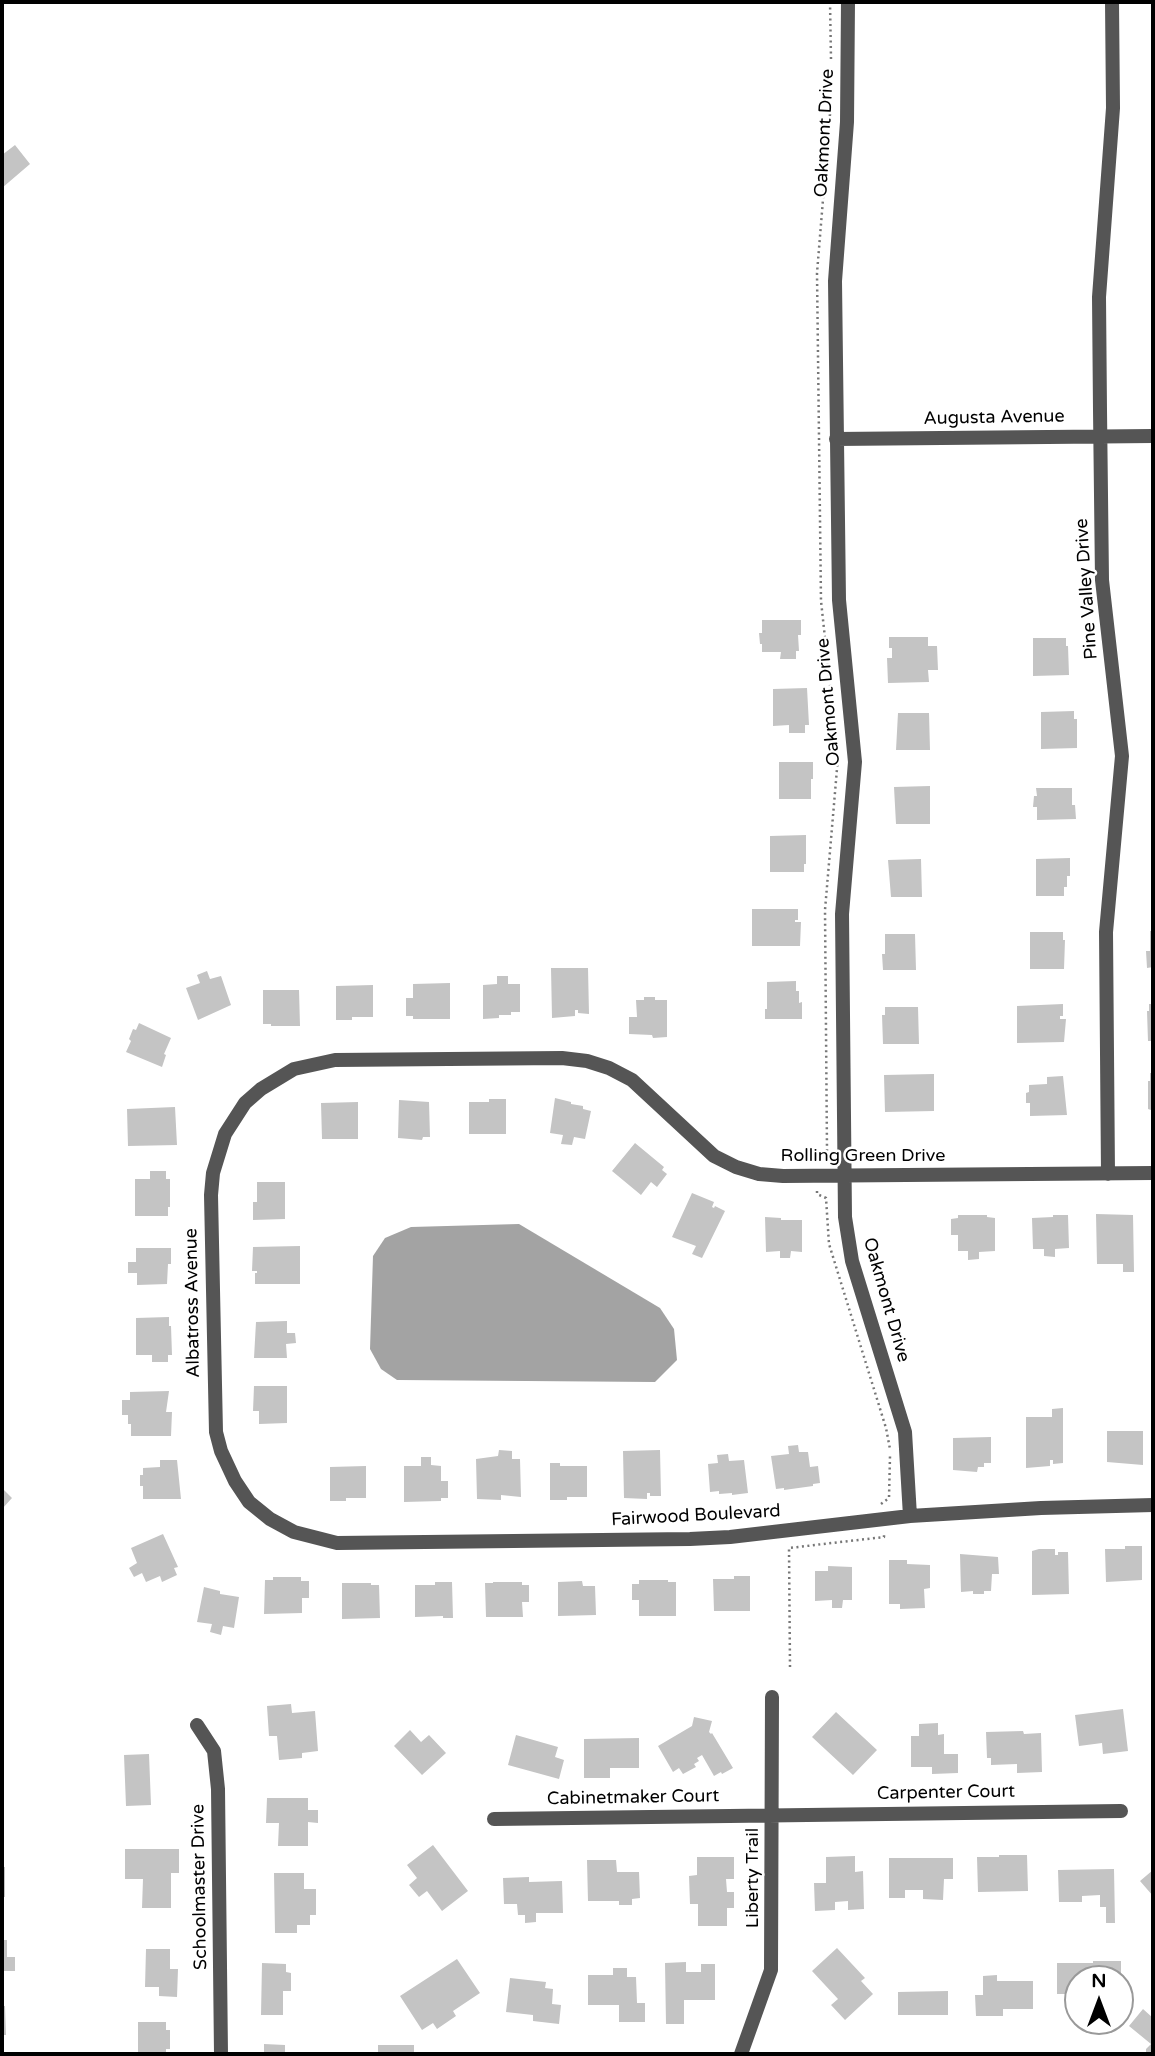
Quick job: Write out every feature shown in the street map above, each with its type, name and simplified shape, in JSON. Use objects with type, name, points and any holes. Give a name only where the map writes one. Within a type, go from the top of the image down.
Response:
[{"type":"street","name":"Oakmont Drive","points":[[848,2],[847,122],[835,281],[839,600],[855,762],[842,914],[845,1217],[852,1261],[905,1432],[910,1516]]},
{"type":"street","name":"Pine Valley Drive","points":[[1108,1174],[1106,932],[1122,756],[1102,580],[1100,436],[1099,297],[1112,128],[1112,2]]},
{"type":"street","name":"Augusta Avenue","points":[[836,439],[1153,436]]},
{"type":"street","name":"Rolling Green Drive","points":[[245,1103],[261,1088],[294,1069],[335,1060],[574,1059],[609,1068],[632,1080],[714,1156],[759,1174],[783,1177],[1153,1173]]},
{"type":"street","name":"Albatross Avenue","points":[[245,1103],[225,1134],[213,1173],[211,1195],[215,1432],[235,1480],[249,1502]]},
{"type":"street","name":"Fairwood Boulevard","points":[[249,1502],[270,1519],[294,1532],[337,1542],[690,1539],[730,1537],[910,1516],[1153,1505]]},
{"type":"street","name":"Liberty Trail","points":[[741,2054],[771,1970],[772,1697]]},
{"type":"street","name":"Schoolmaster Drive","points":[[197,1725],[214,1751],[218,1789],[221,2054]]},
{"type":"street","name":"Carpenter Court","points":[[772,1814],[1121,1811]]},
{"type":"street","name":"Cabinetmaker Court","points":[[494,1819],[772,1814]]},
{"type":"path","points":[[817,1187],[817,1194],[826,1198],[829,1244],[888,1439],[891,1491],[890,1498],[881,1503],[882,1509]]},
{"type":"path","points":[[790,1667],[789,1548],[884,1537],[884,1531]]},
{"type":"shaded area","points":[[519,1224],[660,1308],[674,1329],[677,1360],[655,1382],[397,1380],[381,1369],[370,1349],[373,1256],[385,1238],[411,1227]]},
{"type":"building","points":[[15,145],[30,164],[2,188],[2,155]]},
{"type":"building","points":[[762,620],[801,620],[796,659],[780,659],[781,652],[762,652],[759,633],[762,633]]},
{"type":"building","points":[[889,637],[928,637],[928,646],[937,646],[938,670],[928,670],[929,682],[888,683],[887,658],[892,658]]},
{"type":"building","points":[[1033,638],[1066,638],[1069,675],[1033,676]]},
{"type":"building","points":[[807,688],[809,725],[805,725],[805,733],[789,733],[789,725],[773,726],[773,689]]},
{"type":"building","points":[[1074,711],[1074,719],[1077,719],[1077,748],[1041,749],[1041,712]]},
{"type":"building","points":[[898,713],[929,713],[930,750],[896,750]]},
{"type":"building","points":[[779,762],[813,762],[811,799],[779,799]]},
{"type":"building","points":[[930,786],[930,824],[896,824],[894,787]]},
{"type":"building","points":[[1036,788],[1072,788],[1072,805],[1075,805],[1076,819],[1037,820],[1037,807],[1033,807],[1034,796],[1037,796]]},
{"type":"building","points":[[806,835],[804,872],[770,872],[770,836]]},
{"type":"building","points":[[1070,858],[1070,876],[1067,876],[1064,896],[1036,896],[1036,859]]},
{"type":"building","points":[[921,859],[922,897],[891,897],[888,860]]},
{"type":"building","points":[[752,909],[798,909],[798,920],[795,922],[801,922],[800,946],[752,946]]},
{"type":"building","points":[[1150,931],[1153,931],[1153,967],[1147,968],[1146,951],[1150,951]]},
{"type":"building","points":[[1030,932],[1063,932],[1064,969],[1030,969]]},
{"type":"building","points":[[885,934],[915,934],[916,970],[883,970]]},
{"type":"building","points":[[551,968],[588,968],[589,1014],[575,1010],[575,1016],[552,1018]]},
{"type":"building","points":[[207,971],[210,979],[221,976],[231,1005],[198,1020],[186,988],[200,983],[197,975]]},
{"type":"building","points":[[497,976],[508,976],[508,984],[520,984],[520,1012],[483,1019],[483,985],[497,984]]},
{"type":"building","points":[[796,981],[799,1003],[802,1002],[802,1019],[765,1019],[767,982]]},
{"type":"building","points":[[450,983],[450,1019],[413,1019],[413,1016],[406,1016],[406,998],[413,998],[413,984]]},
{"type":"building","points":[[373,985],[373,1017],[336,1020],[336,986]]},
{"type":"building","points":[[263,990],[299,990],[300,1026],[263,1024]]},
{"type":"building","points":[[644,997],[667,1000],[667,1037],[629,1034],[629,1017],[637,1017],[636,1000],[644,1000]]},
{"type":"building","points":[[1063,1004],[1063,1016],[1060,1016],[1060,1019],[1066,1019],[1064,1042],[1017,1043],[1017,1006]]},
{"type":"building","points":[[1149,1004],[1153,1004],[1153,1041],[1148,1041]]},
{"type":"building","points":[[885,1007],[918,1007],[919,1044],[883,1044],[882,1015],[885,1015]]},
{"type":"building","points":[[139,1023],[171,1038],[162,1067],[126,1052],[133,1029],[136,1030]]},
{"type":"building","points":[[1150,1073],[1153,1073],[1153,1118],[1151,1110],[1148,1109]]},
{"type":"building","points":[[934,1074],[934,1111],[885,1112],[884,1075]]},
{"type":"building","points":[[1063,1076],[1067,1115],[1030,1116],[1030,1103],[1026,1103],[1029,1085],[1047,1084],[1047,1077]]},
{"type":"building","points":[[555,1098],[591,1111],[585,1139],[574,1137],[572,1145],[561,1144],[563,1135],[550,1133]]},
{"type":"building","points":[[489,1099],[506,1099],[506,1134],[469,1134],[469,1102],[489,1102]]},
{"type":"building","points":[[399,1100],[429,1102],[430,1137],[423,1137],[422,1140],[398,1138]]},
{"type":"building","points":[[358,1102],[358,1139],[322,1139],[321,1103]]},
{"type":"building","points":[[175,1107],[177,1145],[128,1146],[127,1109]]},
{"type":"building","points":[[635,1143],[664,1167],[662,1170],[667,1174],[657,1187],[651,1182],[641,1195],[612,1171]]},
{"type":"building","points":[[150,1171],[166,1171],[166,1179],[170,1179],[168,1216],[135,1216],[135,1179],[150,1179]]},
{"type":"building","points":[[257,1182],[285,1182],[285,1219],[253,1220]]},
{"type":"building","points":[[692,1193],[714,1202],[712,1207],[725,1211],[702,1258],[692,1254],[696,1246],[672,1237]]},
{"type":"building","points":[[1096,1214],[1133,1215],[1134,1272],[1123,1272],[1123,1264],[1097,1264]]},
{"type":"building","points":[[958,1215],[987,1215],[995,1218],[995,1251],[979,1252],[979,1259],[968,1260],[968,1251],[958,1251],[958,1235],[951,1235],[951,1219],[958,1218]]},
{"type":"building","points":[[1068,1215],[1069,1248],[1055,1249],[1055,1257],[1044,1256],[1044,1249],[1033,1249],[1032,1218]]},
{"type":"building","points":[[765,1217],[802,1220],[802,1252],[791,1251],[790,1258],[780,1258],[780,1251],[766,1252]]},
{"type":"building","points":[[300,1246],[300,1284],[255,1284],[257,1271],[252,1271],[253,1247]]},
{"type":"building","points":[[136,1248],[171,1248],[167,1284],[137,1285],[137,1273],[128,1273],[128,1262],[136,1262]]},
{"type":"building","points":[[169,1317],[172,1355],[168,1355],[168,1362],[152,1362],[152,1355],[136,1355],[136,1318]]},
{"type":"building","points":[[287,1321],[287,1333],[295,1333],[296,1343],[286,1344],[287,1358],[254,1358],[256,1322]]},
{"type":"building","points":[[254,1386],[287,1386],[287,1423],[259,1424],[259,1411],[253,1411]]},
{"type":"building","points":[[169,1391],[166,1412],[172,1412],[171,1436],[131,1436],[128,1415],[122,1415],[122,1400],[130,1400],[130,1392]]},
{"type":"building","points":[[1063,1408],[1063,1463],[1053,1464],[1053,1460],[1050,1460],[1050,1466],[1026,1468],[1026,1417],[1052,1417],[1052,1409]]},
{"type":"building","points":[[1107,1431],[1143,1431],[1143,1465],[1107,1462]]},
{"type":"building","points":[[991,1437],[991,1463],[984,1463],[984,1467],[978,1467],[977,1472],[953,1470],[953,1438]]},
{"type":"building","points":[[798,1445],[799,1452],[808,1452],[810,1467],[818,1466],[820,1483],[776,1489],[771,1456],[789,1454],[788,1446]]},
{"type":"building","points":[[499,1450],[512,1451],[512,1459],[520,1459],[521,1497],[501,1495],[501,1500],[477,1499],[476,1459],[498,1456]]},
{"type":"building","points":[[660,1450],[661,1496],[650,1496],[650,1493],[647,1493],[647,1499],[624,1498],[623,1451]]},
{"type":"building","points":[[728,1454],[729,1461],[744,1460],[748,1493],[732,1495],[719,1494],[719,1491],[710,1492],[708,1464],[718,1463],[717,1455]]},
{"type":"building","points":[[421,1457],[431,1457],[431,1465],[441,1466],[441,1481],[448,1481],[448,1498],[441,1498],[441,1501],[404,1502],[404,1466],[421,1466]]},
{"type":"building","points":[[160,1460],[177,1460],[181,1499],[143,1499],[140,1475],[143,1475],[143,1468],[160,1467]]},
{"type":"building","points":[[550,1463],[560,1463],[560,1466],[587,1466],[587,1497],[550,1500]]},
{"type":"building","points":[[366,1466],[366,1498],[330,1501],[330,1467]]},
{"type":"building","points":[[2,1488],[12,1498],[2,1509]]},
{"type":"building","points":[[163,1534],[178,1567],[174,1568],[177,1575],[162,1582],[160,1576],[146,1582],[142,1573],[134,1577],[129,1568],[137,1563],[131,1548]]},
{"type":"building","points":[[1125,1546],[1142,1546],[1142,1580],[1106,1582],[1105,1549],[1125,1549]]},
{"type":"building","points":[[1055,1549],[1055,1555],[1058,1555],[1058,1552],[1068,1552],[1069,1594],[1032,1595],[1032,1551]]},
{"type":"building","points":[[960,1554],[998,1557],[999,1574],[992,1574],[991,1591],[984,1591],[984,1594],[961,1592]]},
{"type":"building","points":[[889,1560],[907,1560],[907,1564],[930,1565],[930,1588],[924,1589],[925,1608],[900,1609],[900,1604],[889,1604]]},
{"type":"building","points":[[828,1566],[852,1567],[852,1600],[843,1600],[842,1608],[832,1608],[832,1600],[815,1601],[815,1571],[828,1571]]},
{"type":"building","points":[[734,1576],[750,1576],[750,1611],[714,1611],[713,1579],[734,1579]]},
{"type":"building","points":[[273,1577],[301,1577],[301,1581],[309,1581],[309,1598],[302,1598],[302,1613],[264,1614],[265,1580],[273,1580]]},
{"type":"building","points":[[639,1580],[676,1582],[676,1616],[639,1616],[639,1600],[632,1600],[632,1584],[639,1584]]},
{"type":"building","points":[[582,1581],[583,1586],[595,1586],[596,1615],[558,1616],[558,1582]]},
{"type":"building","points":[[435,1582],[452,1582],[453,1618],[415,1617],[415,1585],[435,1585]]},
{"type":"building","points":[[522,1582],[522,1585],[529,1585],[529,1602],[522,1602],[523,1617],[486,1617],[485,1583]]},
{"type":"building","points":[[342,1583],[379,1585],[380,1618],[342,1619]]},
{"type":"building","points":[[204,1587],[220,1591],[220,1594],[239,1597],[234,1628],[223,1626],[221,1635],[210,1632],[212,1624],[197,1622]]},
{"type":"building","points":[[291,1704],[292,1713],[315,1711],[318,1751],[302,1753],[302,1758],[279,1760],[277,1736],[269,1736],[267,1706]]},
{"type":"building","points":[[1123,1709],[1128,1751],[1103,1754],[1102,1743],[1079,1746],[1075,1715]]},
{"type":"building","points":[[836,1712],[877,1750],[853,1775],[812,1737]]},
{"type":"building","points":[[694,1717],[712,1721],[709,1732],[733,1768],[714,1776],[702,1755],[694,1764],[696,1767],[683,1774],[679,1768],[673,1772],[658,1746],[692,1726]]},
{"type":"building","points":[[938,1723],[938,1735],[944,1734],[944,1754],[958,1754],[958,1773],[932,1774],[932,1767],[911,1767],[911,1736],[919,1736],[919,1724]]},
{"type":"building","points":[[410,1730],[421,1742],[429,1735],[446,1753],[422,1775],[394,1746]]},
{"type":"building","points":[[1023,1731],[1024,1734],[1041,1733],[1042,1772],[1017,1773],[1017,1764],[991,1765],[991,1758],[987,1758],[986,1732]]},
{"type":"building","points":[[516,1735],[558,1747],[555,1757],[564,1760],[559,1779],[508,1765]]},
{"type":"building","points":[[639,1738],[639,1768],[610,1768],[610,1778],[584,1778],[584,1739]]},
{"type":"building","points":[[149,1754],[151,1805],[126,1806],[124,1755]]},
{"type":"building","points":[[267,1798],[308,1798],[308,1810],[318,1810],[318,1823],[308,1822],[308,1846],[278,1846],[279,1823],[266,1823]]},
{"type":"building","points":[[433,1845],[468,1891],[442,1911],[427,1891],[419,1897],[409,1885],[417,1878],[407,1865]]},
{"type":"building","points":[[125,1849],[179,1849],[179,1873],[171,1873],[171,1908],[142,1908],[143,1879],[125,1879]]},
{"type":"building","points":[[1027,1855],[1028,1891],[978,1892],[977,1857]]},
{"type":"building","points":[[855,1856],[855,1872],[863,1871],[864,1909],[848,1910],[848,1901],[835,1902],[835,1910],[815,1911],[814,1883],[826,1883],[826,1857]]},
{"type":"building","points":[[697,1857],[734,1857],[734,1879],[726,1879],[727,1892],[734,1892],[734,1908],[727,1908],[727,1926],[698,1926],[698,1904],[690,1904],[689,1876],[697,1875]]},
{"type":"building","points":[[889,1858],[953,1858],[953,1879],[944,1879],[943,1900],[923,1899],[923,1890],[905,1890],[905,1898],[889,1898]]},
{"type":"building","points":[[587,1860],[616,1860],[617,1872],[639,1872],[640,1898],[632,1899],[632,1905],[619,1905],[619,1901],[588,1901]]},
{"type":"building","points":[[2,1867],[5,1867],[5,1897],[2,1897]]},
{"type":"building","points":[[1114,1869],[1115,1923],[1106,1923],[1106,1907],[1100,1907],[1100,1895],[1082,1896],[1082,1902],[1059,1902],[1058,1870]]},
{"type":"building","points":[[1153,1870],[1153,1896],[1140,1881]]},
{"type":"building","points":[[274,1873],[304,1873],[304,1889],[316,1889],[316,1915],[310,1915],[310,1925],[297,1925],[297,1933],[275,1933]]},
{"type":"building","points":[[529,1877],[529,1882],[562,1881],[563,1913],[536,1913],[536,1922],[525,1923],[525,1915],[518,1915],[517,1904],[504,1904],[503,1878]]},
{"type":"building","points":[[2,1940],[7,1940],[7,1957],[15,1957],[15,1971],[2,1971]]},
{"type":"building","points":[[837,1948],[865,1978],[861,1981],[873,1994],[845,2020],[831,2005],[838,1999],[812,1971]]},
{"type":"building","points":[[146,1949],[170,1949],[170,1969],[178,1969],[177,1997],[159,1996],[159,1987],[145,1987]]},
{"type":"building","points":[[457,1959],[480,1993],[453,2011],[456,2016],[437,2029],[433,2023],[422,2030],[400,1996]]},
{"type":"building","points":[[1121,1961],[1121,1965],[1064,1965],[1064,1994],[1057,1994],[1057,1963]]},
{"type":"building","points":[[686,1962],[686,1972],[701,1972],[701,1964],[715,1964],[715,2000],[684,2000],[684,2024],[666,2024],[665,1963]]},
{"type":"building","points":[[262,1963],[286,1964],[286,1972],[291,1973],[291,1991],[283,1991],[283,2015],[261,2015]]},
{"type":"building","points":[[613,1968],[627,1968],[627,1977],[636,1977],[637,2003],[645,2003],[645,2022],[619,2022],[619,2005],[588,2005],[588,1975],[613,1975]]},
{"type":"building","points":[[997,1975],[997,1981],[1033,1981],[1033,2009],[1003,2009],[1003,2016],[976,2016],[975,1995],[983,1995],[983,1976]]},
{"type":"building","points":[[510,1978],[546,1982],[545,1988],[553,1989],[552,2004],[561,2005],[559,2024],[533,2021],[533,2015],[506,2012]]},
{"type":"building","points":[[948,1991],[948,2015],[898,2015],[898,1992]]},
{"type":"building","points":[[2,2006],[5,2006],[6,2035],[2,2035]]},
{"type":"building","points":[[1143,2009],[1153,2018],[1153,2054],[1146,2054],[1146,2049],[1151,2044],[1134,2030],[1134,2020]]},
{"type":"building","points":[[138,2022],[166,2022],[166,2030],[170,2030],[170,2049],[166,2049],[166,2054],[138,2054]]},
{"type":"building","points":[[264,2044],[285,2045],[285,2054],[264,2054]]},
{"type":"building","points":[[378,2045],[414,2045],[414,2054],[378,2054]]}]
